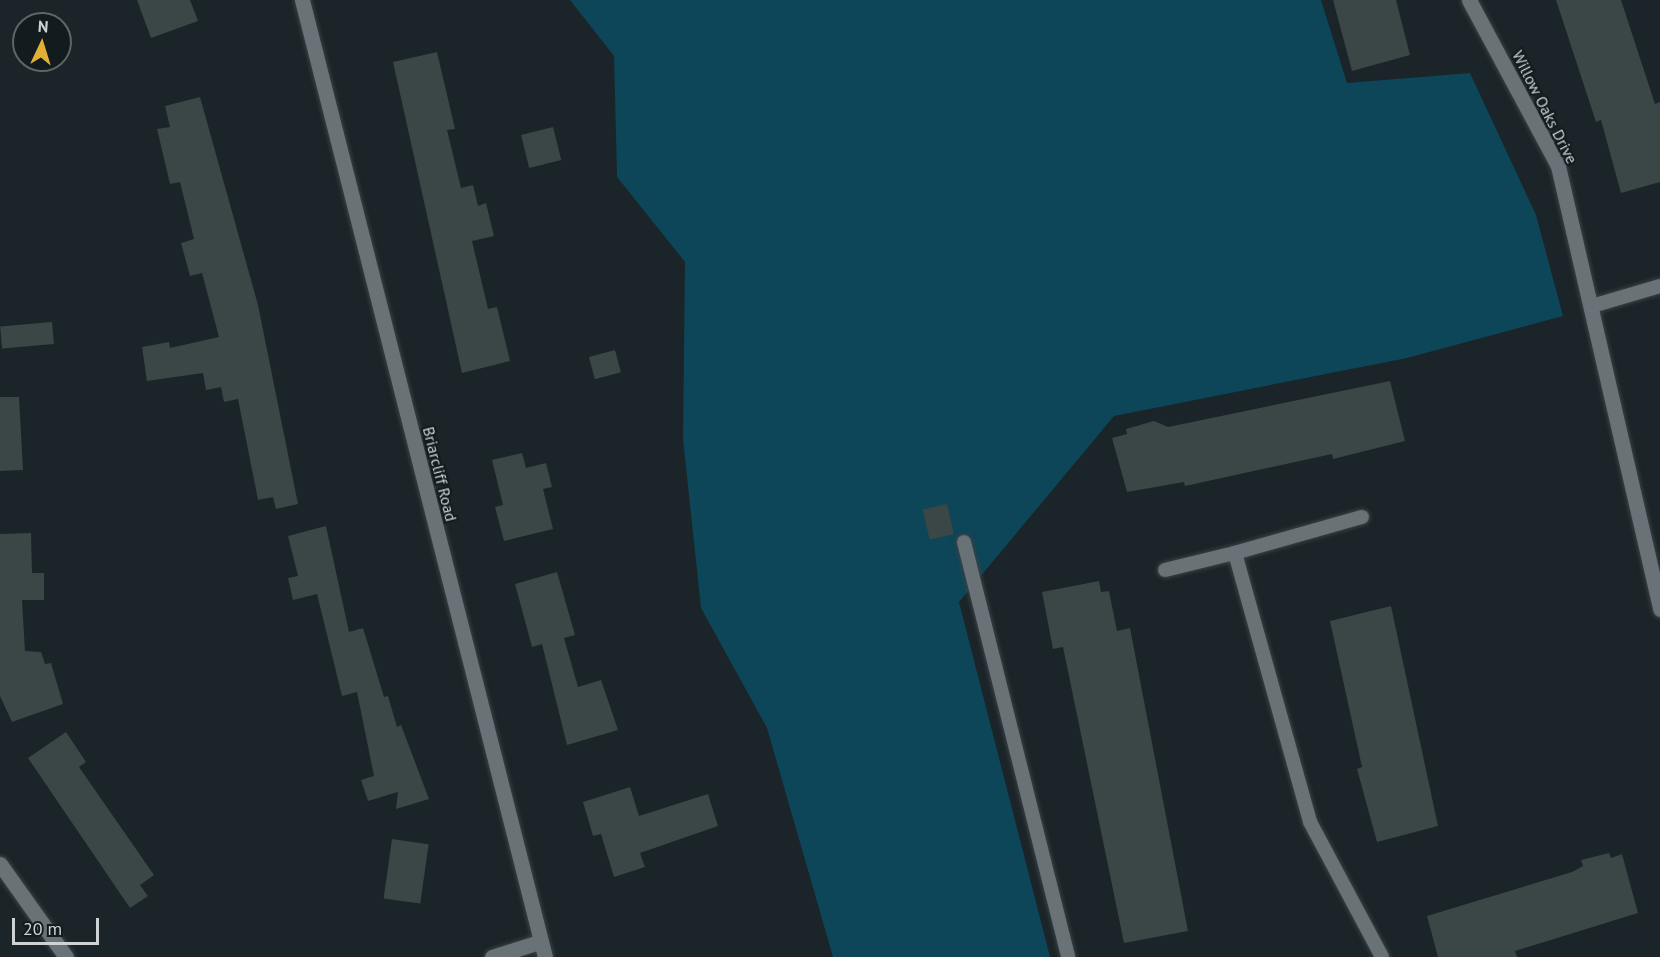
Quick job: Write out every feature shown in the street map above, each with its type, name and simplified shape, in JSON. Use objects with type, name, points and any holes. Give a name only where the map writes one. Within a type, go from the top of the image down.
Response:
[{"type":"street","name":"Briarcliff Road","points":[[302,0],[539,942],[546,957]]},
{"type":"street","name":"Willow Oaks Drive","points":[[1469,0],[1558,166],[1660,609]]},
{"type":"street","points":[[0,864],[66,957]]},
{"type":"street","points":[[492,957],[539,942]]},
{"type":"lane","points":[[1592,306],[1660,286]]},
{"type":"lane","points":[[1165,570],[1362,517]]},
{"type":"lane","points":[[964,542],[1068,957]]},
{"type":"lane","points":[[1235,553],[1310,822],[1382,957]]},
{"type":"shaded area","points":[[570,0],[1321,0],[1347,83],[1470,73],[1536,215],[1563,316],[1407,358],[1114,416],[959,602],[1050,957],[833,957],[767,728],[701,608],[683,439],[685,262],[617,177],[614,56]]},
{"type":"building","points":[[137,0],[190,0],[198,21],[151,38]]},
{"type":"building","points":[[1333,0],[1396,0],[1410,55],[1352,71]]},
{"type":"building","points":[[1556,0],[1621,0],[1655,104],[1660,102],[1660,182],[1621,193],[1601,120],[1596,122]]},
{"type":"building","points":[[437,52],[455,129],[447,130],[461,188],[473,185],[478,206],[486,203],[494,236],[472,241],[488,309],[497,307],[510,361],[462,373],[393,62]]},
{"type":"building","points":[[200,97],[258,305],[298,504],[276,509],[273,497],[258,500],[238,399],[224,402],[221,387],[206,390],[203,373],[147,381],[142,347],[169,342],[170,348],[219,337],[202,273],[190,276],[181,243],[194,239],[180,182],[170,184],[157,129],[170,127],[165,106]]},
{"type":"building","points":[[553,127],[561,160],[529,168],[521,135]]},
{"type":"building","points":[[52,322],[54,344],[2,348],[0,327]]},
{"type":"building","points":[[615,350],[621,372],[595,379],[589,357]]},
{"type":"building","points":[[1390,381],[1405,441],[1333,459],[1332,454],[1185,486],[1184,482],[1127,492],[1112,438],[1127,434],[1126,429],[1154,421],[1168,427]]},
{"type":"building","points":[[0,397],[19,397],[23,470],[0,471]]},
{"type":"building","points":[[522,453],[526,468],[546,463],[552,487],[543,489],[553,529],[504,541],[495,507],[503,505],[492,460]]},
{"type":"building","points":[[947,504],[954,534],[930,540],[923,510]]},
{"type":"building","points":[[326,526],[349,632],[363,628],[384,697],[388,696],[397,727],[401,725],[429,799],[396,809],[398,792],[368,801],[361,780],[374,776],[357,692],[342,696],[317,594],[293,600],[288,578],[298,576],[288,536]]},
{"type":"building","points":[[31,533],[32,573],[44,573],[44,600],[22,600],[25,651],[41,652],[45,664],[51,663],[63,704],[12,722],[0,696],[0,534]]},
{"type":"building","points":[[557,572],[575,635],[564,638],[578,687],[601,680],[618,730],[567,745],[542,644],[532,647],[515,584]]},
{"type":"building","points":[[1099,581],[1101,592],[1109,591],[1117,631],[1130,628],[1188,931],[1124,943],[1063,647],[1053,649],[1042,592]]},
{"type":"building","points":[[1391,606],[1438,826],[1377,842],[1357,769],[1362,767],[1330,621]]},
{"type":"building","points":[[66,732],[86,762],[79,767],[154,875],[140,885],[148,896],[130,908],[28,758]]},
{"type":"building","points":[[630,787],[639,816],[708,794],[718,826],[640,853],[645,867],[614,877],[601,834],[593,836],[583,802]]},
{"type":"building","points":[[392,839],[429,844],[420,904],[384,898]]},
{"type":"building","points":[[1609,853],[1611,858],[1622,854],[1638,913],[1515,951],[1517,957],[1438,957],[1427,916],[1572,872],[1583,866],[1581,860]]}]
